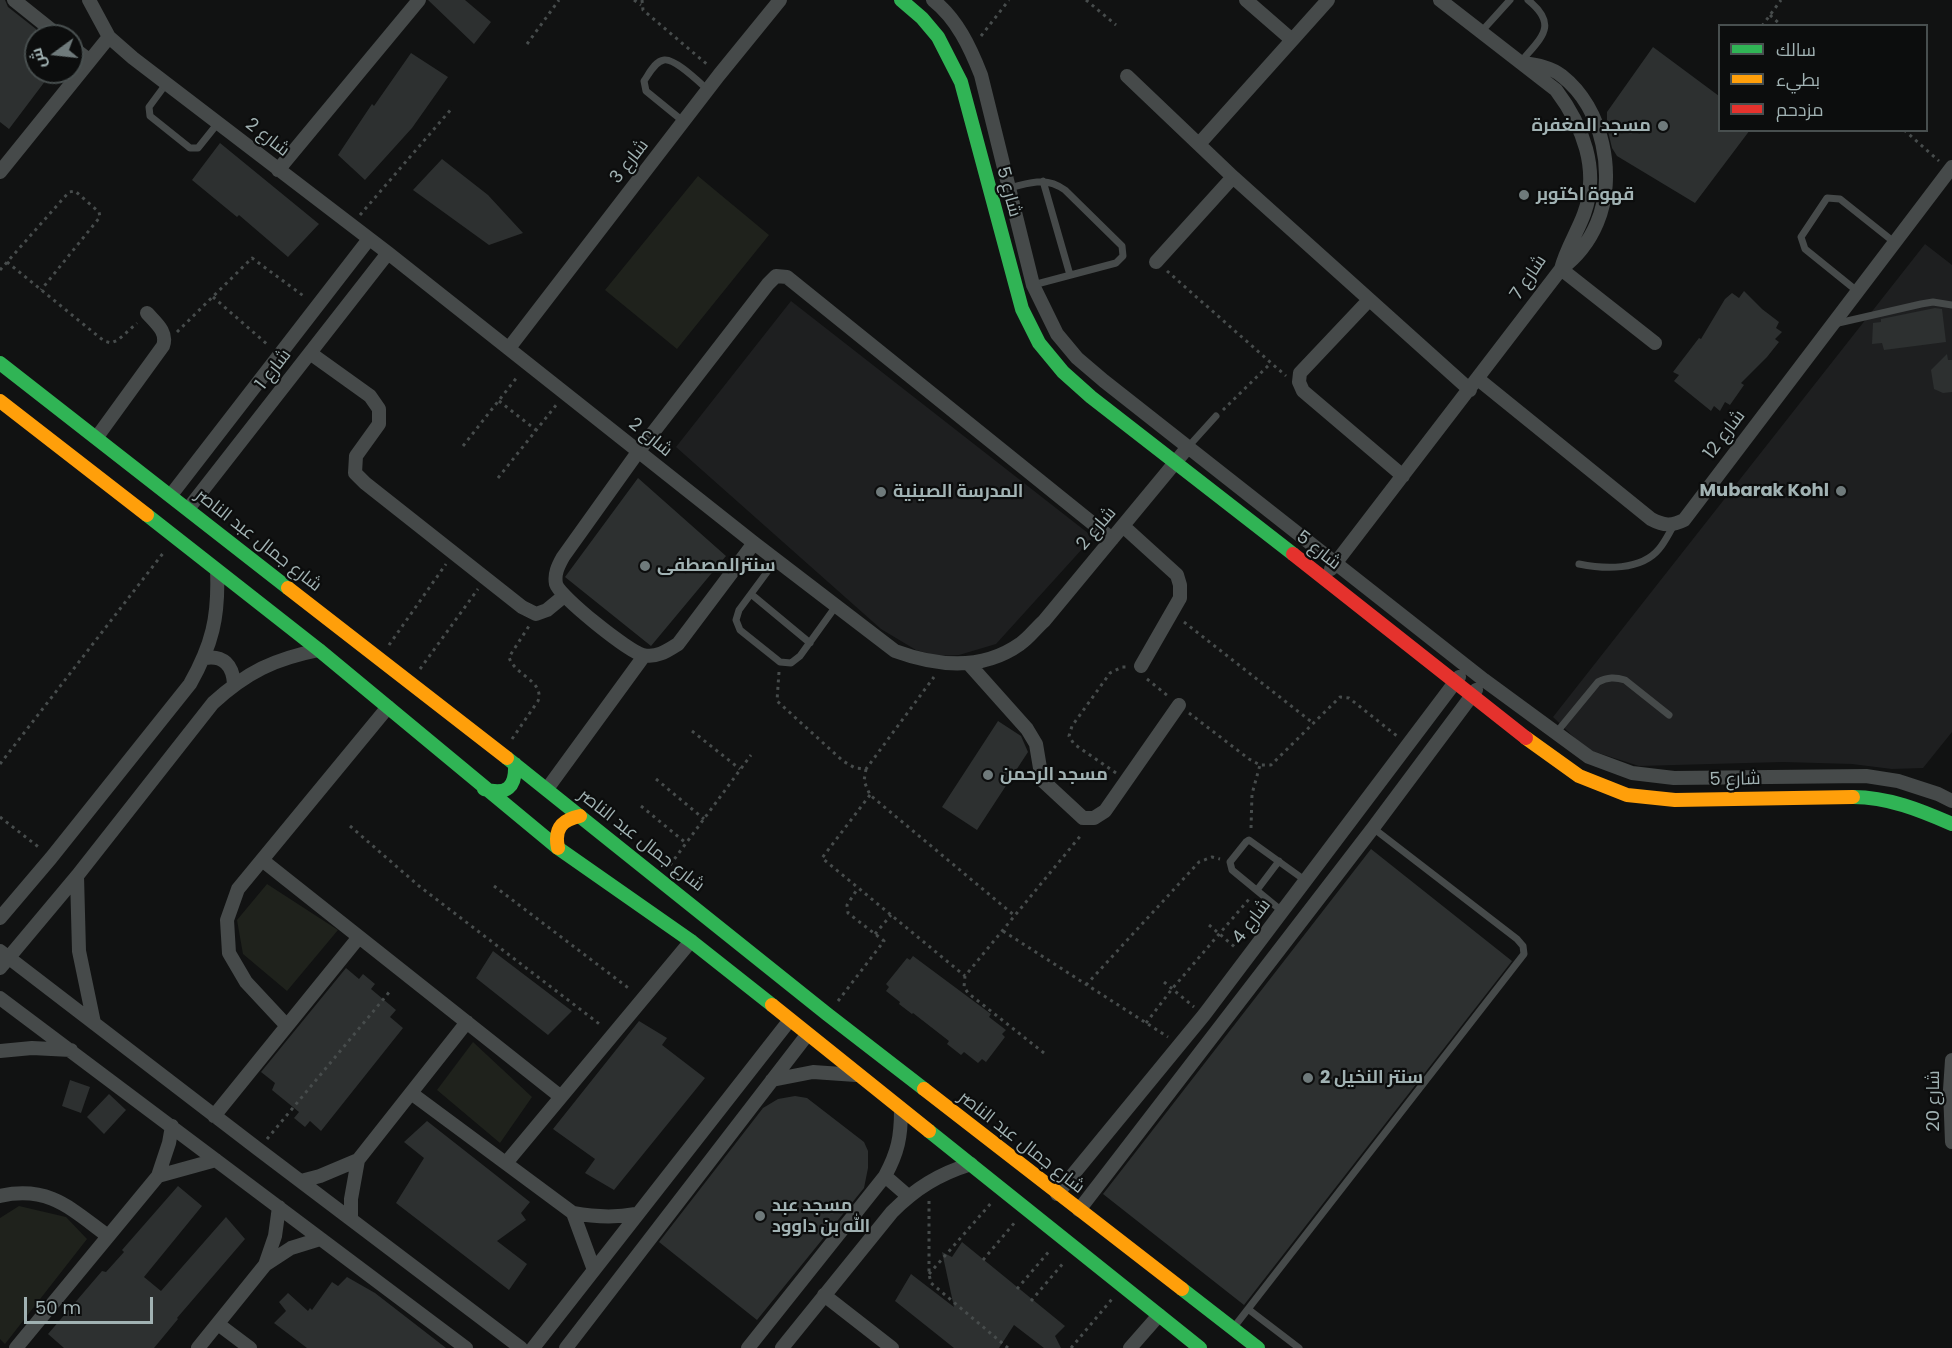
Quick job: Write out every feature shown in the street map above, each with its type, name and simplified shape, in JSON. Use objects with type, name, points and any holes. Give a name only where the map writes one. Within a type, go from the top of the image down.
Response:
[{"type":"main road","name":"شارع 5","points":[[901,0],[922,18],[938,37],[961,82],[1011,273],[1022,309],[1039,343],[1070,378],[1472,696],[1579,776],[1627,795],[1675,800],[1864,797],[1911,806],[1952,824]]},
{"type":"main road","name":"شارع جمال عبد الناصر","points":[[0,363],[502,753],[827,1014],[1258,1348]]},
{"type":"main road","points":[[0,401],[319,650],[558,848],[691,941],[1200,1348]]},
{"type":"main road","points":[[484,789],[494,793],[504,791],[513,784],[517,775],[515,764]]},
{"type":"main road","points":[[558,848],[555,837],[559,826],[568,818],[580,816]]},
{"type":"street","name":"شارع 2","points":[[89,0],[109,37],[166,84],[388,253],[638,452],[895,651],[919,660],[969,664],[993,658],[1020,644],[1044,621],[1188,447]]},
{"type":"street","points":[[278,170],[419,0]]},
{"type":"street","name":"شارع 3","points":[[509,348],[719,75],[780,0]]},
{"type":"street","name":"شارع 5","points":[[933,0],[956,25],[971,49],[981,75],[1034,285],[1057,334],[1077,358],[1484,680],[1589,757],[1632,772],[1674,778],[1866,776],[1898,781],[1952,801]]},
{"type":"street","points":[[1246,0],[1292,40]]},
{"type":"street","points":[[1199,144],[1328,0]]},
{"type":"street","name":"شارع 7","points":[[1324,578],[1561,269],[1568,247],[1584,215],[1590,192],[1590,169],[1578,123],[1556,90],[1440,0]]},
{"type":"street","points":[[18,1],[45,24]]},
{"type":"street","points":[[0,172],[88,60],[109,37]]},
{"type":"street","points":[[84,56],[88,60]]},
{"type":"street","points":[[1520,63],[1544,66],[1562,75],[1588,107],[1595,120],[1602,149],[1605,175],[1602,211],[1587,241],[1577,255],[1561,269],[1655,343]]},
{"type":"street","points":[[1127,76],[1233,177],[1369,300],[1474,385],[1651,519],[1662,525],[1674,525]]},
{"type":"street","points":[[0,148],[12,157]]},
{"type":"street","name":"شارع 12","points":[[1674,525],[1684,520],[1951,169]]},
{"type":"street","points":[[1156,262],[1233,177]]},
{"type":"street","name":"شارع 1","points":[[171,495],[369,239]]},
{"type":"street","name":"شارع 1","points":[[188,508],[388,253]]},
{"type":"street","points":[[754,543],[678,644],[662,654],[644,656],[628,649],[564,596],[556,584],[556,570],[638,452],[776,276],[787,277],[1112,539]]},
{"type":"street","points":[[1369,300],[1300,373],[1299,382],[1303,391],[1403,476]]},
{"type":"street","points":[[97,437],[163,346],[165,339],[163,331],[147,313]]},
{"type":"street","points":[[310,353],[370,396],[379,409],[378,424],[356,456],[356,473],[522,607],[536,614],[547,610],[564,596]]},
{"type":"street","points":[[1123,526],[1177,575],[1180,585],[1180,598],[1141,666]]},
{"type":"street","points":[[0,918],[190,684],[205,658],[216,621],[219,601],[217,572]]},
{"type":"street","points":[[319,650],[289,656],[260,668],[234,684],[213,703],[77,876],[3,959],[94,1023],[521,1348]]},
{"type":"street","points":[[547,789],[644,656]]},
{"type":"street","points":[[205,658],[214,657],[230,666],[234,674],[234,684]]},
{"type":"street","points":[[969,664],[1027,729],[1036,744],[1042,780],[1083,818],[1094,818],[1105,811],[1179,705]]},
{"type":"street","name":"شارع 4","points":[[1058,1194],[1204,1015],[1467,666]]},
{"type":"street","points":[[1079,1210],[1484,680]]},
{"type":"street","points":[[287,1026],[246,982],[229,953],[227,920],[238,889],[388,706]]},
{"type":"street","points":[[262,860],[561,1097]]},
{"type":"street","points":[[77,876],[80,951],[85,987],[94,1023]]},
{"type":"street","points":[[214,1116],[359,937]]},
{"type":"street","points":[[506,1163],[691,941]]},
{"type":"street","points":[[0,998],[466,1348]]},
{"type":"street","points":[[533,1348],[789,1021]]},
{"type":"street","points":[[351,1219],[351,1199],[358,1160],[467,1022]]},
{"type":"street","points":[[566,1348],[807,1035]]},
{"type":"street","points":[[0,1051],[32,1048],[71,1050]]},
{"type":"street","name":"شارع 20","points":[[1952,1060],[1950,1090],[1952,1142]]},
{"type":"street","points":[[772,1080],[813,1072],[856,1075]]},
{"type":"street","points":[[411,1093],[573,1213],[605,1217],[636,1214]]},
{"type":"street","points":[[748,1348],[885,1176],[899,1145],[901,1110]]},
{"type":"street","points":[[16,1348],[158,1176],[172,1126]]},
{"type":"street","points":[[158,1176],[216,1160]]},
{"type":"street","points":[[301,1181],[320,1176],[358,1160]]},
{"type":"street","points":[[782,1348],[908,1196],[927,1182],[949,1171],[971,1164]]},
{"type":"street","points":[[885,1176],[908,1196]]},
{"type":"street","points":[[0,1196],[18,1192],[43,1194],[66,1205],[108,1236]]},
{"type":"street","points":[[266,1265],[275,1236],[279,1207]]},
{"type":"street","points":[[573,1213],[594,1270]]},
{"type":"street","points":[[198,1348],[266,1265],[291,1248],[320,1239]]},
{"type":"street","points":[[824,1295],[892,1348]]},
{"type":"street","points":[[1130,1348],[1159,1315]]},
{"type":"street","points":[[218,1324],[250,1348]]},
{"type":"lane","points":[[1481,32],[1510,0]]},
{"type":"lane","points":[[1520,63],[1544,33],[1545,24],[1542,14],[1528,0]]},
{"type":"lane","points":[[684,122],[646,91],[644,81],[657,64],[663,60],[672,61],[708,90]]},
{"type":"lane","points":[[166,84],[149,107],[150,116],[190,148],[198,148],[218,123]]},
{"type":"lane","points":[[1044,181],[1070,275]]},
{"type":"lane","points":[[1008,188],[1044,181],[1055,183],[1122,246],[1123,256],[1116,263],[1034,285]]},
{"type":"lane","points":[[1857,291],[1805,249],[1802,243],[1801,237],[1827,198],[1840,199],[1894,242]]},
{"type":"lane","points":[[1831,325],[1921,304],[1934,302],[1952,305]]},
{"type":"lane","points":[[1188,447],[1216,416]]},
{"type":"lane","points":[[1579,564],[1600,568],[1620,567],[1640,562],[1658,551],[1674,525]]},
{"type":"lane","points":[[776,560],[739,610],[736,620],[740,630],[780,662],[791,663],[800,656],[836,606]]},
{"type":"lane","points":[[751,594],[810,643]]},
{"type":"lane","points":[[1556,733],[1598,682],[1606,678],[1616,677],[1625,680],[1669,715]]},
{"type":"lane","points":[[1232,1329],[1524,954],[1523,946],[1517,939],[1373,828]]},
{"type":"lane","points":[[1283,912],[1232,870],[1230,862],[1249,840],[1306,881]]},
{"type":"lane","points":[[1257,890],[1279,861]]},
{"type":"lane","points":[[1248,1308],[1299,1348]]},
{"type":"path","points":[[527,44],[559,0]]},
{"type":"path","points":[[634,0],[719,75]]},
{"type":"path","points":[[641,5],[642,0]]},
{"type":"path","points":[[971,49],[1009,0]]},
{"type":"path","points":[[1086,0],[1116,25]]},
{"type":"path","points":[[1763,24],[1780,0]]},
{"type":"path","points":[[1770,15],[1780,24]]},
{"type":"path","points":[[351,225],[453,107]]},
{"type":"path","points":[[1906,132],[1951,169]]},
{"type":"path","points":[[0,270],[69,192],[75,191],[99,212],[100,217],[42,290]]},
{"type":"path","points":[[163,346],[252,258],[317,306]]},
{"type":"path","points":[[7,262],[104,341],[111,344],[147,313]]},
{"type":"path","points":[[1156,262],[1303,391]]},
{"type":"path","points":[[213,297],[279,355]]},
{"type":"path","points":[[463,446],[529,363]]},
{"type":"path","points":[[1216,416],[1271,363]]},
{"type":"path","points":[[498,478],[566,393]]},
{"type":"path","points":[[499,401],[536,430]]},
{"type":"path","points":[[0,764],[175,539]]},
{"type":"path","points":[[379,658],[454,553]]},
{"type":"path","points":[[410,682],[486,578]]},
{"type":"path","points":[[1172,612],[1313,723]]},
{"type":"path","points":[[502,753],[540,695],[538,686],[511,663],[510,657],[536,614]]},
{"type":"path","points":[[780,662],[777,701],[843,761],[855,768],[866,769]]},
{"type":"path","points":[[944,663],[866,769],[864,781],[870,795],[1015,916]]},
{"type":"path","points":[[1127,781],[1074,744],[1069,736],[1072,726],[1110,673],[1122,667],[1141,666],[1142,675],[1219,737],[1260,765],[1270,765],[1340,697],[1349,698],[1408,744]]},
{"type":"path","points":[[692,731],[740,769]]},
{"type":"path","points":[[660,878],[751,755]]},
{"type":"path","points":[[1249,840],[1252,794],[1260,765]]},
{"type":"path","points":[[656,779],[704,819]]},
{"type":"path","points":[[870,795],[822,858],[965,976]]},
{"type":"path","points":[[640,806],[686,843]]},
{"type":"path","points":[[0,817],[51,858]]},
{"type":"path","points":[[1044,1053],[968,993],[964,987],[965,976],[1094,818]]},
{"type":"path","points":[[350,826],[419,886],[613,1035]]},
{"type":"path","points":[[1086,985],[1199,862],[1212,857],[1230,862]]},
{"type":"path","points":[[494,886],[643,999]]},
{"type":"path","points":[[827,1014],[884,941],[848,913],[847,905],[858,888]]},
{"type":"path","points":[[1146,1023],[1172,989],[1257,890]]},
{"type":"path","points":[[875,934],[891,915]]},
{"type":"path","points":[[1209,925],[1248,958]]},
{"type":"path","points":[[1003,932],[1180,1045]]},
{"type":"path","points":[[1164,982],[1204,1015]]},
{"type":"path","points":[[258,1149],[391,990]]},
{"type":"path","points":[[927,1182],[930,1212],[929,1274],[931,1283],[1008,1348]]},
{"type":"path","points":[[929,1274],[1003,1190]]},
{"type":"path","points":[[983,1260],[1026,1208]]},
{"type":"path","points":[[1017,1289],[1061,1236]]},
{"type":"path","points":[[1030,1301],[1076,1248]]},
{"type":"path","points":[[1071,1348],[1123,1286]]},
{"type":"shaded area","points":[[698,176],[769,235],[677,349],[605,290]]},
{"type":"shaded area","name":"Mubarak Kohl","points":[[1925,244],[1952,265],[1952,732],[1923,768],[1892,769],[1852,764],[1783,762],[1639,766],[1586,749],[1553,717]]},
{"type":"shaded area","name":"المدرسة الصينية","points":[[791,301],[1093,537],[996,644],[959,655],[937,656],[916,650],[881,629],[676,447]]},
{"type":"shaded area","points":[[267,884],[338,930],[287,991],[243,954],[237,920]]},
{"type":"shaded area","points":[[473,1042],[532,1097],[500,1143],[437,1090]]},
{"type":"shaded area","points":[[19,1206],[66,1217],[87,1239],[5,1344],[0,1339],[0,1218]]},
{"type":"building","points":[[0,0],[5,0],[8,7],[30,24],[24,24],[24,84],[43,84],[9,129],[0,122]]},
{"type":"building","points":[[428,0],[465,0],[491,22],[474,44]]},
{"type":"building","name":"مسجد المغفرة","points":[[1653,47],[1718,95],[1718,132],[1748,132],[1695,203],[1617,156],[1612,148],[1607,127],[1607,112]]},
{"type":"building","points":[[411,53],[448,77],[412,128],[365,180],[338,155],[372,104],[374,106]]},
{"type":"building","points":[[220,143],[319,224],[288,257],[239,215],[237,217],[192,180]]},
{"type":"building","points":[[442,159],[488,195],[523,233],[489,245],[413,190]]},
{"type":"building","points":[[1744,291],[1779,322],[1776,328],[1782,332],[1775,339],[1779,342],[1767,357],[1741,383],[1744,385],[1730,405],[1725,402],[1720,411],[1714,406],[1711,411],[1674,381],[1679,375],[1673,372],[1699,338],[1701,339],[1725,299],[1732,293],[1739,298]]},
{"type":"building","points":[[1935,308],[1942,309],[1946,342],[1884,350],[1882,343],[1872,344],[1873,323],[1881,322],[1881,319]]},
{"type":"building","points":[[1947,354],[1948,360],[1952,360],[1952,392],[1943,393],[1934,389],[1931,370]]},
{"type":"building","name":"سنترالمصطفى","points":[[638,478],[726,556],[651,646],[565,577]]},
{"type":"building","name":"مسجد الرحمن","points":[[998,721],[1021,736],[1028,752],[977,830],[942,807]]},
{"type":"building","name":"سنتر النخيل 2","points":[[1371,849],[1512,961],[1244,1305],[1103,1194]]},
{"type":"building","points":[[493,951],[572,1011],[548,1035],[476,978]]},
{"type":"building","points":[[913,956],[991,1014],[989,1017],[1006,1030],[1002,1034],[1005,1037],[986,1062],[982,1059],[978,1063],[964,1052],[961,1055],[947,1044],[949,1041],[899,1004],[900,1002],[886,991],[889,987],[886,984],[907,958],[910,960]]},
{"type":"building","points":[[346,968],[359,979],[363,974],[375,984],[371,989],[396,1010],[390,1017],[403,1028],[321,1131],[310,1121],[305,1127],[294,1118],[299,1112],[272,1090],[275,1083],[261,1072]]},
{"type":"building","points":[[639,1021],[667,1038],[662,1045],[705,1078],[614,1190],[585,1173],[595,1159],[553,1129]]},
{"type":"building","points":[[70,1080],[90,1087],[81,1113],[62,1106]]},
{"type":"building","points":[[109,1094],[126,1110],[104,1134],[87,1117]]},
{"type":"building","name":"مسجد عبد الله بن داوود","points":[[795,1096],[807,1098],[864,1142],[868,1151],[868,1168],[864,1188],[757,1320],[659,1242],[763,1108],[778,1099]]},
{"type":"building","points":[[427,1121],[530,1202],[521,1213],[526,1220],[497,1241],[527,1264],[509,1290],[396,1203],[424,1158],[404,1142]]},
{"type":"building","points":[[178,1186],[202,1206],[144,1277],[161,1291],[226,1217],[245,1239],[154,1348],[64,1348],[48,1334],[102,1271],[106,1272],[124,1252],[122,1250]]},
{"type":"building","points":[[962,1242],[1065,1326],[1055,1336],[1061,1348],[1044,1348],[1014,1325],[999,1348],[954,1348],[895,1301],[911,1274],[954,1307],[942,1252],[952,1257]]},
{"type":"building","points":[[347,1277],[375,1293],[446,1348],[307,1348],[274,1323],[286,1311],[279,1302],[288,1293],[308,1311],[310,1308],[312,1310],[332,1282],[338,1286]]},
{"type":"traffic: fast","points":[[901,0],[922,18],[938,37],[961,82],[1022,309],[1039,343],[1063,372],[1091,397],[1293,554]]},
{"type":"traffic: fast","points":[[0,363],[288,588]]},
{"type":"traffic: fast","points":[[147,515],[319,650],[558,848],[691,941],[772,1005]]},
{"type":"traffic: fast","points":[[507,758],[924,1089]]},
{"type":"traffic: fast","points":[[484,789],[499,791],[509,788],[514,779],[515,764]]},
{"type":"traffic: fast","points":[[1853,797],[1891,802],[1916,809],[1952,824]]},
{"type":"traffic: fast","points":[[929,1131],[1200,1348]]},
{"type":"traffic: fast","points":[[1182,1289],[1258,1348]]},
{"type":"traffic: slow","points":[[0,401],[147,515]]},
{"type":"traffic: slow","points":[[288,588],[507,758]]},
{"type":"traffic: slow","points":[[1526,738],[1579,776],[1627,795],[1675,800],[1853,797]]},
{"type":"traffic: slow","points":[[558,848],[557,836],[560,826],[580,816]]},
{"type":"traffic: slow","points":[[772,1005],[929,1131]]},
{"type":"traffic: slow","points":[[924,1089],[1182,1289]]},
{"type":"traffic: jam","points":[[1293,554],[1526,738]]},
{"type":"place","name":"مسجد المغفرة","points":[[1663,126]]},
{"type":"place","name":"قهوة اكتوبر","points":[[1524,195]]},
{"type":"place","name":"Mubarak Kohl","points":[[1841,491]]},
{"type":"place","name":"المدرسة الصينية","points":[[881,492]]},
{"type":"place","name":"سنترالمصطفى","points":[[645,566]]},
{"type":"place","name":"مسجد الرحمن","points":[[988,775]]},
{"type":"place","name":"سنتر النخيل 2","points":[[1308,1078]]},
{"type":"place","name":"مسجد عبد الله بن داوود","points":[[760,1216]]}]
